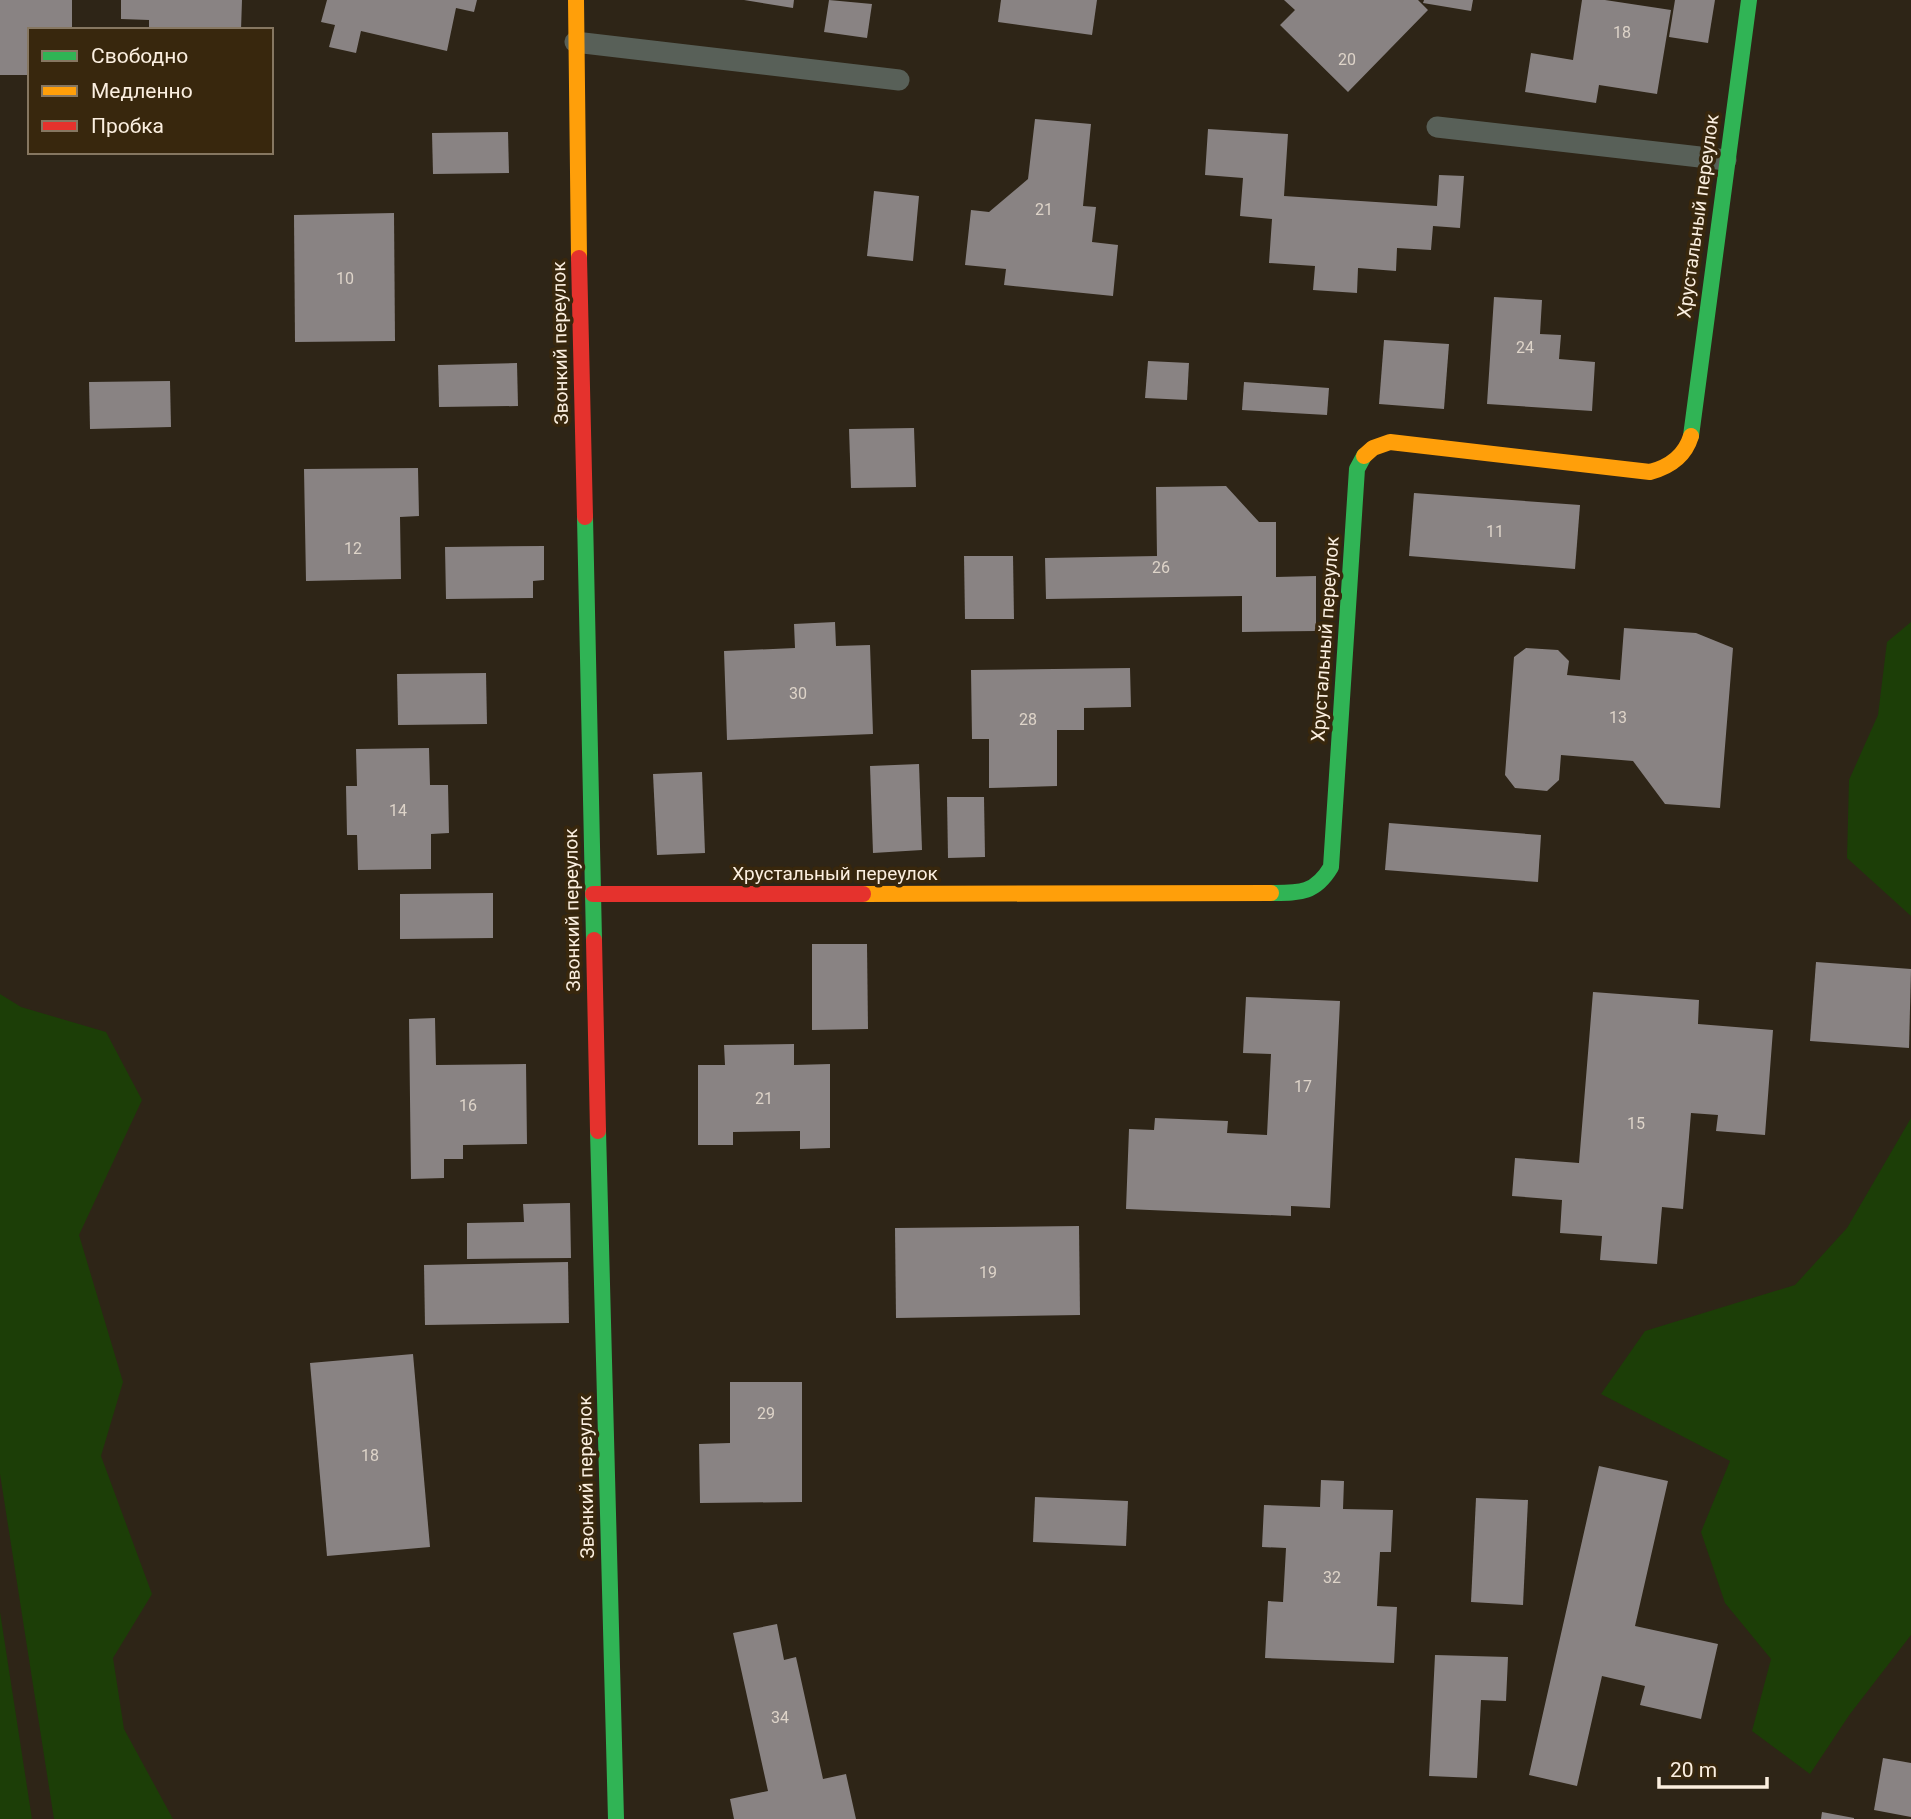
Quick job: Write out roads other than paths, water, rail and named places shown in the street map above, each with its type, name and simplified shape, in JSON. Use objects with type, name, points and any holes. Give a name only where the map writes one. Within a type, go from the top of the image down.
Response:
[{"type":"street","name":"Звонкий переулок","points":[[576,0],[593,894],[616,1819]]},
{"type":"street","name":"Хрустальный переулок","points":[[593,894],[1299,894],[1324,880],[1331,867],[1357,469],[1363,455],[1376,445],[1390,442],[1650,472],[1665,468],[1681,456],[1690,440],[1749,0]]},
{"type":"lane","points":[[575,42],[900,80]]},
{"type":"lane","points":[[1437,127],[1726,160]]}]
